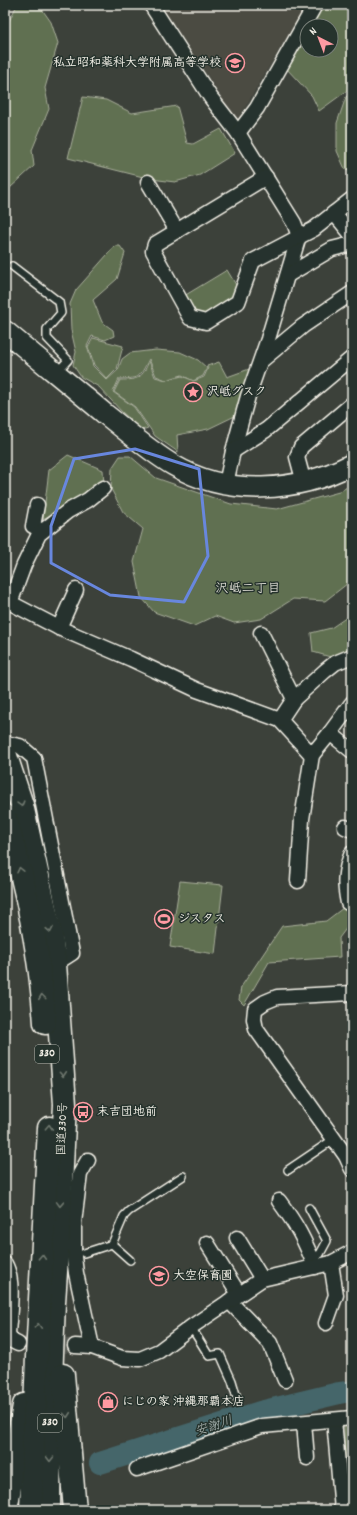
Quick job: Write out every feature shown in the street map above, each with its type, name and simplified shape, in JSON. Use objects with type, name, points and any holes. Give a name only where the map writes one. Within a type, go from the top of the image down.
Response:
[{"type":"highway","name":"国道330号","points":[[5,753],[22,805],[51,935],[55,964],[65,1104],[60,1226],[72,1257],[53,1336],[50,1407],[49,1510]]},
{"type":"highway","name":"国道330号","points":[[5,816],[16,853],[34,936],[44,1010],[50,1102],[31,1510]]},
{"type":"highway","points":[[53,1336],[62,1359],[75,1510]]},
{"type":"highway","points":[[6,1510],[27,1383],[37,1357]]},
{"type":"street","points":[[151,5],[210,98],[238,133],[294,223],[299,236],[268,339],[259,362],[233,451],[226,484]]},
{"type":"street","points":[[238,133],[257,108],[315,5]]},
{"type":"street","points":[[266,177],[155,244],[153,251],[190,318],[206,322],[238,302],[253,261],[314,228],[352,199]]},
{"type":"street","points":[[148,182],[177,231]]},
{"type":"street","points":[[334,213],[352,235]]},
{"type":"street","points":[[288,275],[332,248],[352,244]]},
{"type":"street","points":[[259,362],[303,326],[352,293]]},
{"type":"street","points":[[5,331],[157,455],[200,478],[249,488],[291,486],[336,472],[352,464]]},
{"type":"street","points":[[233,451],[266,430],[352,358]]},
{"type":"street","points":[[304,483],[296,457],[301,447],[352,404]]},
{"type":"street","points":[[103,488],[88,500],[68,510],[39,534],[8,602],[59,628],[131,658],[197,690],[280,720],[312,755]]},
{"type":"street","points":[[37,505],[33,526],[42,531]]},
{"type":"street","points":[[59,628],[76,590]]},
{"type":"street","points":[[262,633],[294,699]]},
{"type":"street","points":[[280,720],[294,699],[335,663],[352,656]]},
{"type":"street","points":[[298,881],[302,819],[312,755],[352,703]]},
{"type":"street","points":[[330,733],[352,751]]},
{"type":"street","points":[[5,743],[20,746],[34,758],[72,953],[55,964]]},
{"type":"street","points":[[348,903],[345,878],[352,853]]},
{"type":"street","points":[[352,993],[278,997],[266,1002],[255,1010],[254,1020],[256,1029],[346,1156],[352,1169]]},
{"type":"street","points":[[88,1160],[80,1174],[74,1223],[72,1257],[92,1347]]},
{"type":"street","points":[[279,1201],[307,1244],[313,1263]]},
{"type":"street","points":[[237,1238],[262,1279]]},
{"type":"street","points":[[208,1243],[234,1297],[270,1344],[285,1380]]},
{"type":"street","points":[[75,1346],[92,1347],[122,1358],[140,1359],[159,1351],[191,1327],[262,1279],[313,1263],[331,1263],[352,1252]]},
{"type":"street","points":[[326,1323],[336,1295],[331,1263]]},
{"type":"street","points":[[5,1264],[10,1273],[11,1283],[6,1334],[12,1341],[18,1344]]},
{"type":"street","points":[[137,1469],[262,1426],[352,1418]]},
{"type":"street","points":[[334,1420],[342,1510]]},
{"type":"street","points":[[304,1423],[306,1458]]},
{"type":"lane","points":[[12,266],[59,302],[61,313],[47,329],[47,338],[68,360],[56,373]]},
{"type":"lane","points":[[288,1170],[334,1139]]},
{"type":"lane","points":[[72,1257],[112,1244],[124,1216],[129,1211],[182,1176]]},
{"type":"lane","points":[[309,1208],[327,1241],[313,1263]]},
{"type":"lane","points":[[112,1244],[130,1260]]},
{"type":"lane","points":[[191,1327],[209,1356],[220,1354],[232,1381],[236,1398]]},
{"type":"highlighted area","points":[[135,449],[199,469],[208,556],[184,602],[110,595],[51,563],[51,526],[74,459]]},
{"type":"shaded area","name":"私立昭和薬科大学附属高等学校","points":[[161,5],[306,5],[237,121]]},
{"type":"green space","points":[[17,5],[39,5],[51,22],[58,43],[45,88],[49,109],[32,150],[34,166],[10,188],[5,189],[5,29]]},
{"type":"green space","points":[[319,5],[348,5],[345,9],[352,16],[352,87],[319,111],[312,96],[286,68],[299,41],[299,58],[339,58],[339,18],[311,18]]},
{"type":"green space","points":[[352,91],[352,170],[345,169],[337,151],[337,123],[346,97]]},
{"type":"green space","points":[[83,97],[106,100],[132,113],[177,106],[187,143],[193,144],[221,129],[235,153],[200,175],[175,182],[151,179],[68,158]]},
{"type":"green space","points":[[115,246],[120,246],[125,253],[117,279],[93,300],[102,322],[113,330],[114,336],[105,340],[92,336],[87,346],[93,366],[107,380],[118,370],[122,359],[130,353],[156,350],[180,352],[198,360],[207,368],[203,376],[193,381],[182,375],[166,380],[156,376],[149,359],[138,376],[119,379],[113,392],[134,407],[148,428],[142,430],[122,412],[99,387],[81,377],[73,365],[76,352],[71,330],[70,304],[76,290]]},
{"type":"green space","points":[[227,270],[236,285],[231,299],[201,316],[193,311],[184,296]]},
{"type":"green space","points":[[93,338],[123,346],[117,369],[107,379],[94,365],[88,347]]},
{"type":"green space","points":[[149,361],[155,377],[166,380],[182,376],[194,381],[204,377],[208,368],[207,366],[219,362],[227,377],[252,368],[237,415],[208,429],[177,435],[178,452],[155,436],[135,407],[114,392],[120,380],[139,377]]},
{"type":"green space","points":[[68,455],[103,470],[104,485],[43,519],[49,470]]},
{"type":"green space","points":[[120,456],[130,456],[156,478],[231,504],[277,509],[339,492],[352,484],[352,580],[325,601],[293,599],[261,619],[234,623],[215,616],[194,626],[154,612],[141,597],[134,562],[143,529],[123,512],[111,489],[112,468]]},
{"type":"green space","points":[[352,615],[352,650],[334,658],[313,652],[311,633],[331,628]]},
{"type":"green space","points":[[180,881],[223,885],[215,954],[170,947]]},
{"type":"green space","points":[[343,908],[350,908],[348,926],[339,938],[340,957],[269,962],[244,1005],[239,1000],[241,987],[282,926],[326,921]]},
{"type":"green space","points":[[352,1422],[352,1507],[346,1502],[344,1427],[348,1423]]},
{"type":"waterway","name":"安謝川","points":[[100,1463],[260,1412],[352,1391]]},
{"type":"tunnel","points":[[18,1344],[75,1346]]},
{"type":"place","name":"私立昭和薬科大学附属高等学校","points":[[235,63]]},
{"type":"place","name":"沢岻グスク","points":[[193,392]]},
{"type":"place","name":"ジスタス","points":[[164,919]]},
{"type":"place","name":"末吉団地前","points":[[83,1112]]},
{"type":"place","name":"大空保育園","points":[[159,1276]]},
{"type":"place","name":"にじの家 沖縄那覇本店","points":[[108,1402]]},
{"type":"district","name":"沢岻二丁目","points":[[248,589]]}]
